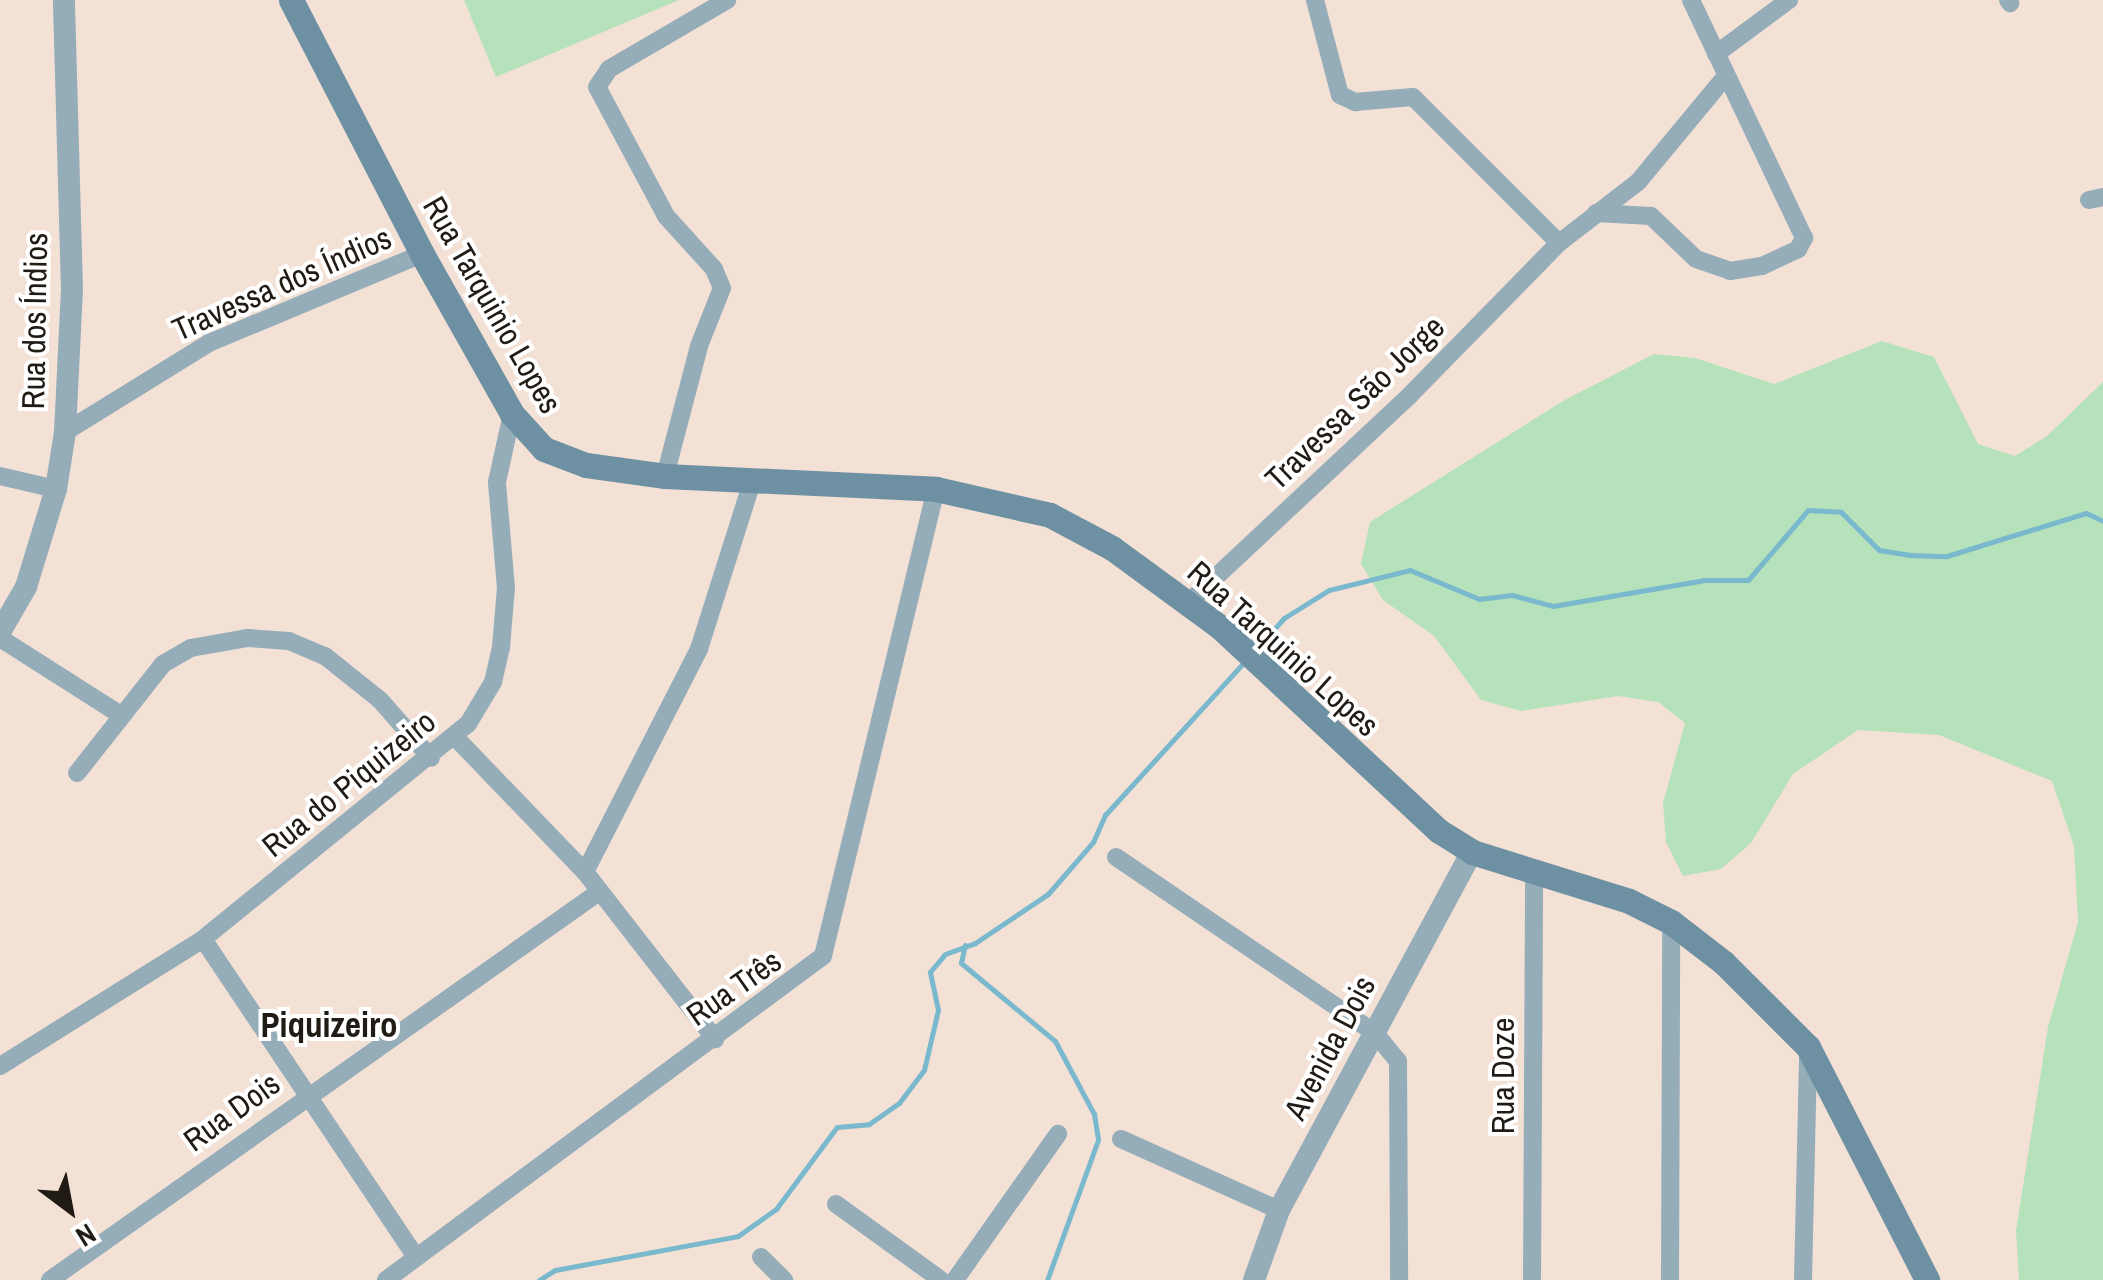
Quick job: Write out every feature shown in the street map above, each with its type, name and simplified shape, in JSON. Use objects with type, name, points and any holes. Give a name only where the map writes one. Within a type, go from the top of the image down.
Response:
[{"type":"main road","name":"Rua Tarquinio Lopes","points":[[291,0],[422,254],[512,414],[530,437],[564,458],[666,476],[936,489],[1050,515],[1190,602],[1370,773],[1472,852],[1671,922],[1724,963],[1808,1047],[1927,1280]]},
{"type":"street","name":"Rua dos Índios","points":[[0,635],[26,587],[56,489],[65,432],[64,0]]},
{"type":"street","points":[[666,476],[699,346],[722,288],[714,269],[666,216],[597,88],[609,69],[727,0]]},
{"type":"street","points":[[1315,0],[1340,95],[1356,102],[1412,97],[1559,243]]},
{"type":"street","points":[[1596,213],[1652,216],[1711,268],[1746,272],[1798,249],[1802,226],[1690,0]]},
{"type":"street","points":[[1716,54],[1790,0]]},
{"type":"street","name":"Travessa São Jorge","points":[[1190,602],[1410,395],[1559,243],[1663,157],[1726,76]]},
{"type":"street","name":"Travessa dos Índios","points":[[65,432],[209,343],[422,254]]},
{"type":"street","name":"Rua do Piquizeiro","points":[[0,1066],[202,938],[431,758],[481,708],[501,647],[506,588],[497,482],[512,414]]},
{"type":"street","points":[[0,476],[56,489]]},
{"type":"street","points":[[585,872],[699,649],[752,482]]},
{"type":"street","name":"Rua Três","points":[[386,1280],[814,968],[830,942],[936,489]]},
{"type":"street","points":[[0,635],[121,715]]},
{"type":"street","points":[[76,773],[163,664],[191,648],[248,638],[289,640],[351,674],[431,758]]},
{"type":"street","points":[[455,737],[585,872],[715,1039]]},
{"type":"street","name":"Avenida Dois","points":[[1254,1280],[1279,1210],[1472,852]]},
{"type":"street","points":[[1116,857],[1375,1033],[1398,1061],[1398,1280]]},
{"type":"street","name":"Rua Doze","points":[[1532,1280],[1534,872]]},
{"type":"street","name":"Rua Dois","points":[[50,1280],[307,1094],[598,892]]},
{"type":"street","points":[[1670,1280],[1671,922]]},
{"type":"street","points":[[202,938],[416,1257]]},
{"type":"street","points":[[1803,1280],[1808,1047]]},
{"type":"street","points":[[955,1280],[1058,1134]]},
{"type":"street","points":[[1121,1138],[1279,1210]]},
{"type":"street","points":[[836,1204],[941,1280]]},
{"type":"street","points":[[761,1256],[784,1280]]},
{"type":"green space","points":[[464,0],[679,0],[496,77]]},
{"type":"green space","points":[[1882,341],[1934,357],[1978,444],[2015,456],[2047,436],[2103,382],[2103,1280],[2019,1280],[2016,1231],[2048,1027],[2078,922],[2074,846],[2052,781],[1939,735],[1858,730],[1793,774],[1751,843],[1721,869],[1683,876],[1666,842],[1663,803],[1685,723],[1658,702],[1618,696],[1521,711],[1481,700],[1434,636],[1383,600],[1361,564],[1370,522],[1563,401],[1654,354],[1695,358],[1774,384]]},
{"type":"waterway","points":[[1257,648],[1284,618],[1329,590],[1410,570],[1479,599],[1512,595],[1553,606],[1705,580],[1748,580],[1808,510],[1841,512],[1879,550],[1909,555],[1947,556],[2086,513],[2103,521]]},
{"type":"waterway","points":[[539,1280],[555,1270],[738,1236],[776,1209],[837,1127],[869,1124],[899,1103],[924,1070],[938,1010],[930,972],[945,954],[975,943],[1048,894],[1093,842],[1105,815],[1246,660]]},
{"type":"waterway","points":[[965,945],[961,963],[1055,1041],[1094,1114],[1098,1140],[1047,1280]]},
{"type":"district","name":"Piquizeiro","points":[[329,1025]]}]
